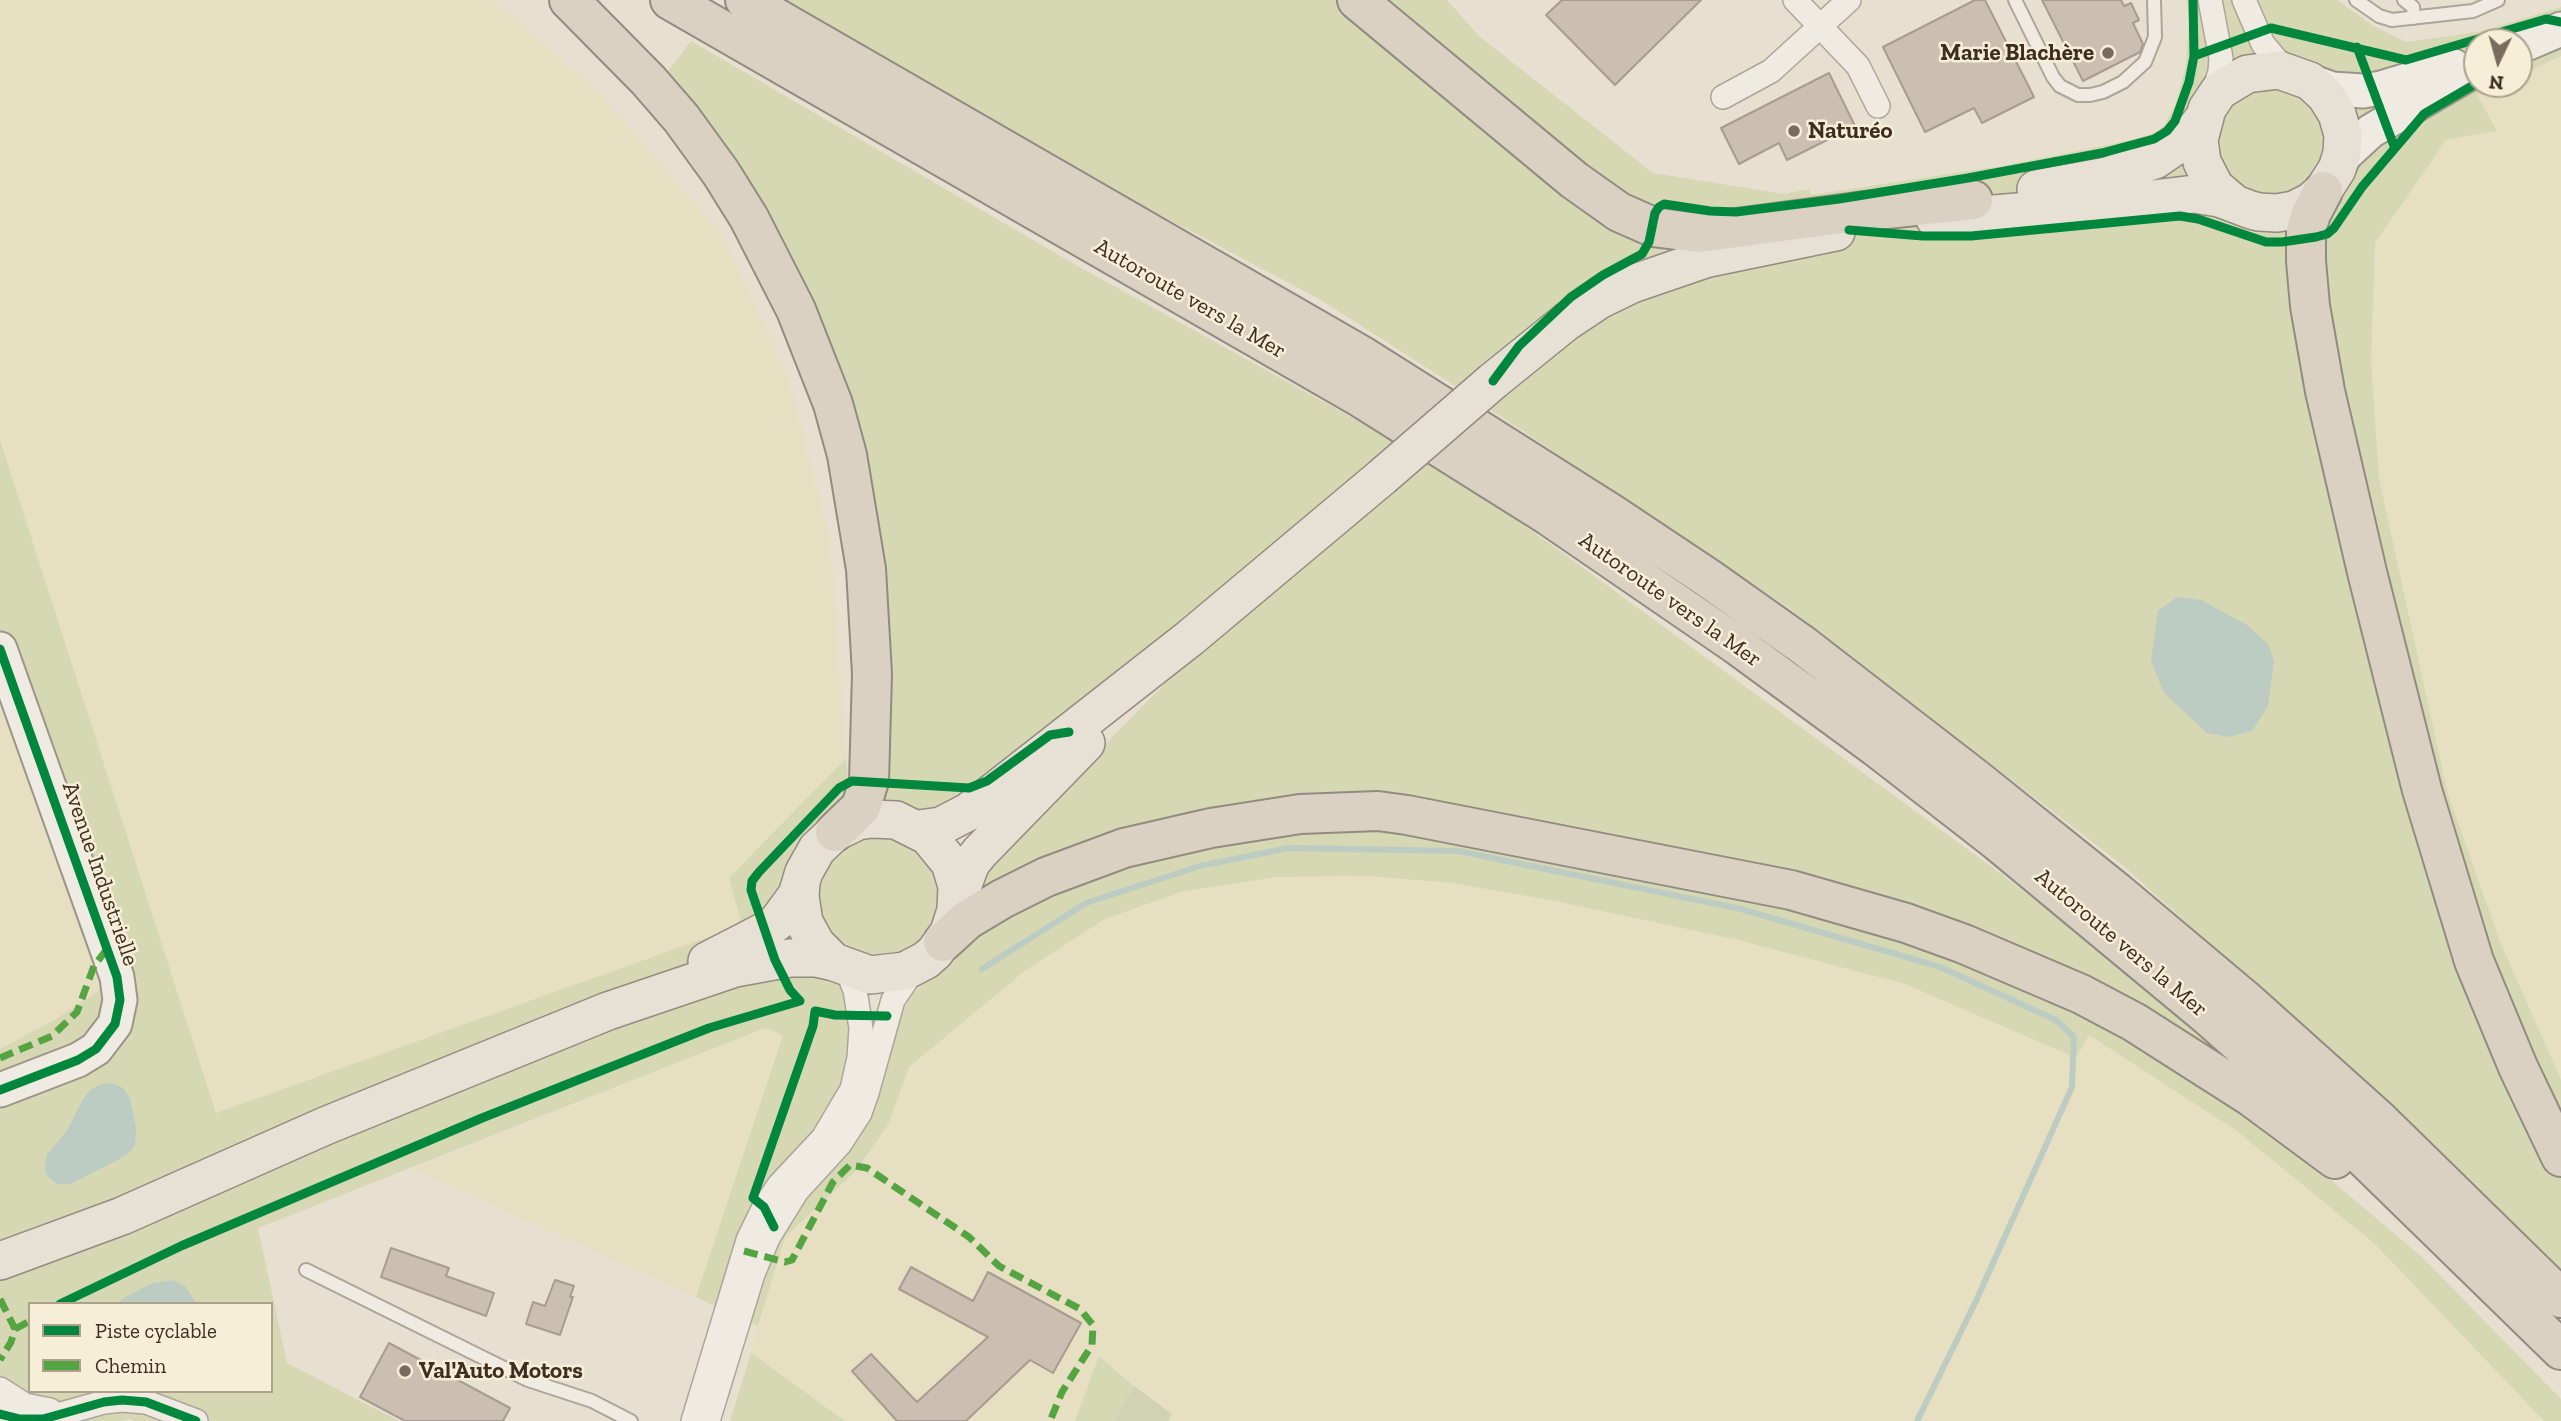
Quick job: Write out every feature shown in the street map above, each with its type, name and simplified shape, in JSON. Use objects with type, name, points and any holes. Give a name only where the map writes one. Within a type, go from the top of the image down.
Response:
[{"type":"highway","points":[[569,0],[656,89],[721,173],[749,218],[796,310],[834,404],[849,466],[866,569],[872,674],[867,789],[861,807],[835,832]]},
{"type":"highway","name":"Autoroute vers la Mer","points":[[670,0],[1358,396],[1549,516],[1737,645],[1876,747],[2098,922],[2208,1016],[2319,1114],[2561,1350]]},
{"type":"highway","points":[[745,0],[1374,364],[1612,514],[1782,631],[1996,795],[2244,999],[2380,1121],[2561,1298]]},
{"type":"highway","points":[[1357,0],[1574,180],[1619,212],[1653,227],[1699,233],[1857,212],[1973,201]]},
{"type":"highway","points":[[2330,180],[2311,214],[2306,230],[2310,306],[2325,391],[2367,572],[2422,790],[2474,961],[2518,1067],[2561,1157]]},
{"type":"highway","points":[[929,954],[967,920],[1002,899],[1085,861],[1124,848],[1211,828],[1300,814],[1378,811],[1407,815],[1779,887],[1853,906],[1964,944],[2081,994],[2134,1022],[2207,1067],[2300,1132],[2359,1179],[2440,1251],[2464,1254]]},
{"type":"main road","points":[[918,829],[941,826],[968,812],[1190,638],[1493,380],[1566,322],[1599,300],[1632,284],[1705,259],[1899,222],[2112,204],[2194,194],[2207,195],[2251,211],[2277,213],[2302,206],[2330,180],[2343,144],[2341,124],[2332,104],[2305,79],[2279,70],[2247,74],[2219,91],[2190,136],[2179,146],[2141,166],[2107,176],[1973,201],[1899,222]]},
{"type":"main road","points":[[2205,114],[2199,140],[2202,162],[2215,187],[2235,204]]},
{"type":"main road","points":[[0,1261],[121,1216],[350,1116],[608,1011],[735,968],[790,958],[816,958],[870,975],[894,974],[929,954],[954,921],[958,898],[968,870],[980,852],[1190,638]]},
{"type":"main road","points":[[608,1011],[766,930],[789,908],[802,884],[810,860],[825,840],[858,821],[896,820],[918,829],[937,844],[950,863],[958,898]]},
{"type":"main road","points":[[802,884],[802,909],[809,933],[824,954],[840,965]]},
{"type":"main road","points":[[0,1289],[121,1216]]},
{"type":"street","points":[[1795,0],[1858,66],[1878,106]]},
{"type":"street","points":[[1723,97],[1771,71],[1849,0]]},
{"type":"street","points":[[2205,114],[2220,72],[2221,58],[2210,0]]},
{"type":"street","points":[[2244,0],[2263,44],[2280,64],[2305,79],[2341,90],[2371,90],[2463,64]]},
{"type":"street","points":[[2533,41],[2561,29]]},
{"type":"street","points":[[2330,180],[2345,155],[2371,131],[2463,77]]},
{"type":"street","name":"Avenue Industrielle","points":[[0,649],[117,977],[120,1000],[115,1024],[96,1049],[70,1063],[0,1090]]},
{"type":"street","points":[[708,1421],[753,1274],[768,1238],[797,1191],[840,1144],[860,1113],[893,1000],[929,954]]},
{"type":"street","points":[[693,1421],[748,1240],[764,1207],[779,1185],[822,1138],[852,1089],[859,1058],[861,1028],[855,990],[840,965]]},
{"type":"street","points":[[0,1389],[32,1407],[74,1410]]},
{"type":"street","points":[[0,1415],[36,1419],[104,1402],[131,1400],[152,1404],[196,1421]]},
{"type":"lane","points":[[2015,0],[2060,86],[2078,94],[2090,95],[2123,82],[2145,62],[2155,37],[2157,22],[2154,0]]},
{"type":"lane","points":[[2356,0],[2379,16],[2392,20],[2473,11],[2498,0]]},
{"type":"lane","points":[[2404,0],[2413,7],[2414,18]]},
{"type":"lane","points":[[306,1270],[528,1380],[592,1401],[631,1421]]},
{"type":"shaded area","points":[[0,0],[493,0],[600,94],[722,235],[788,377],[830,542],[846,758],[730,878],[742,925],[216,1113],[0,440]]},
{"type":"shaded area","points":[[2561,56],[2561,1080],[2499,939],[2447,791],[2379,478],[2371,361],[2375,243],[2475,98],[2533,98],[2533,69]]},
{"type":"shaded area","points":[[2177,597],[2201,600],[2247,625],[2269,645],[2274,662],[2268,706],[2252,731],[2229,737],[2207,733],[2164,693],[2151,661],[2158,611]]},
{"type":"shaded area","points":[[0,701],[101,989],[56,1019],[0,1049]]},
{"type":"shaded area","points":[[1368,876],[1452,883],[1550,900],[1738,940],[1905,984],[2076,1058],[2089,1034],[2237,1131],[2375,1244],[2544,1421],[1168,1421],[1171,1414],[1100,1356],[1075,1421],[845,1421],[751,1353],[785,1237],[855,1173],[888,1125],[909,1067],[1026,970],[1105,919],[1181,892],[1276,877]]},
{"type":"shaded area","points":[[765,1028],[783,1034],[696,1297],[413,1169]]},
{"type":"shaded area","points":[[112,1083],[123,1088],[130,1099],[136,1127],[135,1146],[125,1156],[71,1184],[57,1184],[48,1177],[45,1170],[47,1155],[68,1129],[90,1090],[101,1084]]},
{"type":"shaded area","points":[[172,1280],[185,1286],[196,1302],[120,1302],[153,1283]]},
{"type":"green space","points":[[781,0],[1447,0],[1479,36],[1653,173],[1784,194],[1809,189],[1811,195],[2002,166],[2155,133],[2165,125],[2176,103],[2186,65],[2189,23],[2187,0],[2337,0],[2372,25],[2406,42],[2463,34],[2463,98],[2479,98],[2497,131],[2446,140],[2375,243],[2371,361],[2379,478],[2447,791],[2499,939],[2561,1080],[2561,1269],[2467,1177],[2126,868],[1789,608],[1321,300],[1083,174]]},
{"type":"green space","points":[[2561,7],[2561,56],[2533,69],[2533,28],[2492,28]]},
{"type":"green space","points":[[691,41],[1076,265],[1396,442],[1081,703],[940,815],[877,805],[867,466],[666,74]]},
{"type":"green space","points":[[0,440],[216,1113],[742,925],[729,878],[846,758],[850,802],[768,919],[785,968],[811,969],[841,987],[850,1029],[891,1042],[910,995],[959,956],[973,927],[984,875],[1033,817],[1213,635],[1429,459],[1567,556],[2000,873],[2115,962],[2268,1092],[2262,1122],[2421,1256],[2561,1399],[2561,1421],[2544,1421],[2375,1244],[2237,1131],[2089,1035],[2076,1058],[1905,984],[1738,940],[1550,900],[1452,883],[1368,876],[1276,877],[1181,892],[1105,919],[1026,970],[909,1067],[888,1125],[854,1173],[785,1237],[758,1326],[696,1297],[783,1035],[765,1028],[258,1228],[287,1363],[399,1421],[0,1421],[0,1049],[56,1019],[101,989],[0,701]]},
{"type":"green space","points":[[866,837],[892,837],[916,847],[941,881],[938,923],[902,958],[852,955],[838,946],[817,908],[819,883],[826,867],[843,848]]},
{"type":"green space","points":[[751,1353],[845,1421],[730,1421]]},
{"type":"green space","points":[[1099,1356],[1134,1386],[1114,1421],[1075,1421]]},
{"type":"green space","points":[[1134,1386],[1172,1414],[1168,1421],[1114,1421]]},
{"type":"building","points":[[1562,0],[1701,0],[1615,85],[1546,15]]},
{"type":"building","points":[[1975,0],[1985,0],[2034,97],[1982,123],[1974,108],[1925,132],[1883,47]]},
{"type":"building","points":[[2042,0],[2121,0],[2124,6],[2131,3],[2139,20],[2133,23],[2143,44],[2140,52],[2083,81]]},
{"type":"building","points":[[1829,73],[1855,126],[1787,160],[1779,143],[1739,164],[1721,128]]},
{"type":"building","points":[[391,1248],[449,1268],[446,1276],[494,1293],[486,1316],[381,1277]]},
{"type":"building","points":[[911,1267],[973,1301],[988,1272],[1081,1323],[1053,1373],[1030,1360],[966,1421],[897,1421],[852,1371],[871,1354],[917,1402],[988,1337],[899,1289]]},
{"type":"building","points":[[555,1280],[574,1286],[560,1335],[526,1324],[533,1302],[545,1306]]},
{"type":"building","points":[[389,1343],[510,1408],[503,1421],[405,1421],[360,1397]]},
{"type":"waterway","points":[[982,969],[1086,903],[1200,866],[1289,848],[1458,851],[1741,909],[1940,967],[2056,1020],[2074,1037],[2072,1087],[1976,1301],[1917,1421]]},
{"type":"marked path","points":[[0,1058],[52,1036],[77,1012],[94,966],[107,949]]},
{"type":"marked path","points":[[744,1251],[785,1262],[792,1260],[833,1182],[850,1165],[867,1168],[969,1237],[999,1266],[1080,1309],[1093,1325],[1092,1345],[1062,1392],[1050,1421]]},
{"type":"marked path","points":[[0,1299],[15,1329],[0,1360]]},
{"type":"marked path","points":[[15,1329],[28,1322]]},
{"type":"cycle path","points":[[1493,381],[1519,346],[1571,297],[1603,275],[1642,254],[1649,242],[1655,213],[1664,204],[1736,212],[1839,199],[2102,153],[2154,139],[2167,131],[2175,121],[2189,82],[2194,56],[2193,0]]},
{"type":"cycle path","points":[[2194,56],[2271,28],[2406,60],[2546,19],[2561,22]]},
{"type":"cycle path","points":[[2357,47],[2394,146]]},
{"type":"cycle path","points":[[1849,230],[1923,236],[1971,236],[2180,216],[2198,219],[2266,242],[2316,237],[2327,234],[2334,228],[2362,187],[2424,114],[2463,91]]},
{"type":"cycle path","points":[[0,649],[117,977],[120,1000],[115,1024],[96,1049],[78,1060],[0,1090]]},
{"type":"cycle path","points":[[64,1302],[181,1246],[482,1118],[709,1028],[800,1001],[790,990],[775,960],[751,890],[752,881],[839,788],[852,781],[969,788],[987,781],[1050,735],[1069,732]]},
{"type":"cycle path","points":[[774,1227],[764,1207],[753,1198],[813,1026],[815,1011],[835,1015],[887,1016]]},
{"type":"cycle path","points":[[0,1414],[20,1419],[43,1419],[104,1402],[122,1400],[146,1402],[196,1421]]},
{"type":"place","name":"Marie Blachère","points":[[2108,53]]},
{"type":"place","name":"Naturéo","points":[[1794,131]]},
{"type":"place","name":"Val'Auto Motors","points":[[405,1371]]}]
